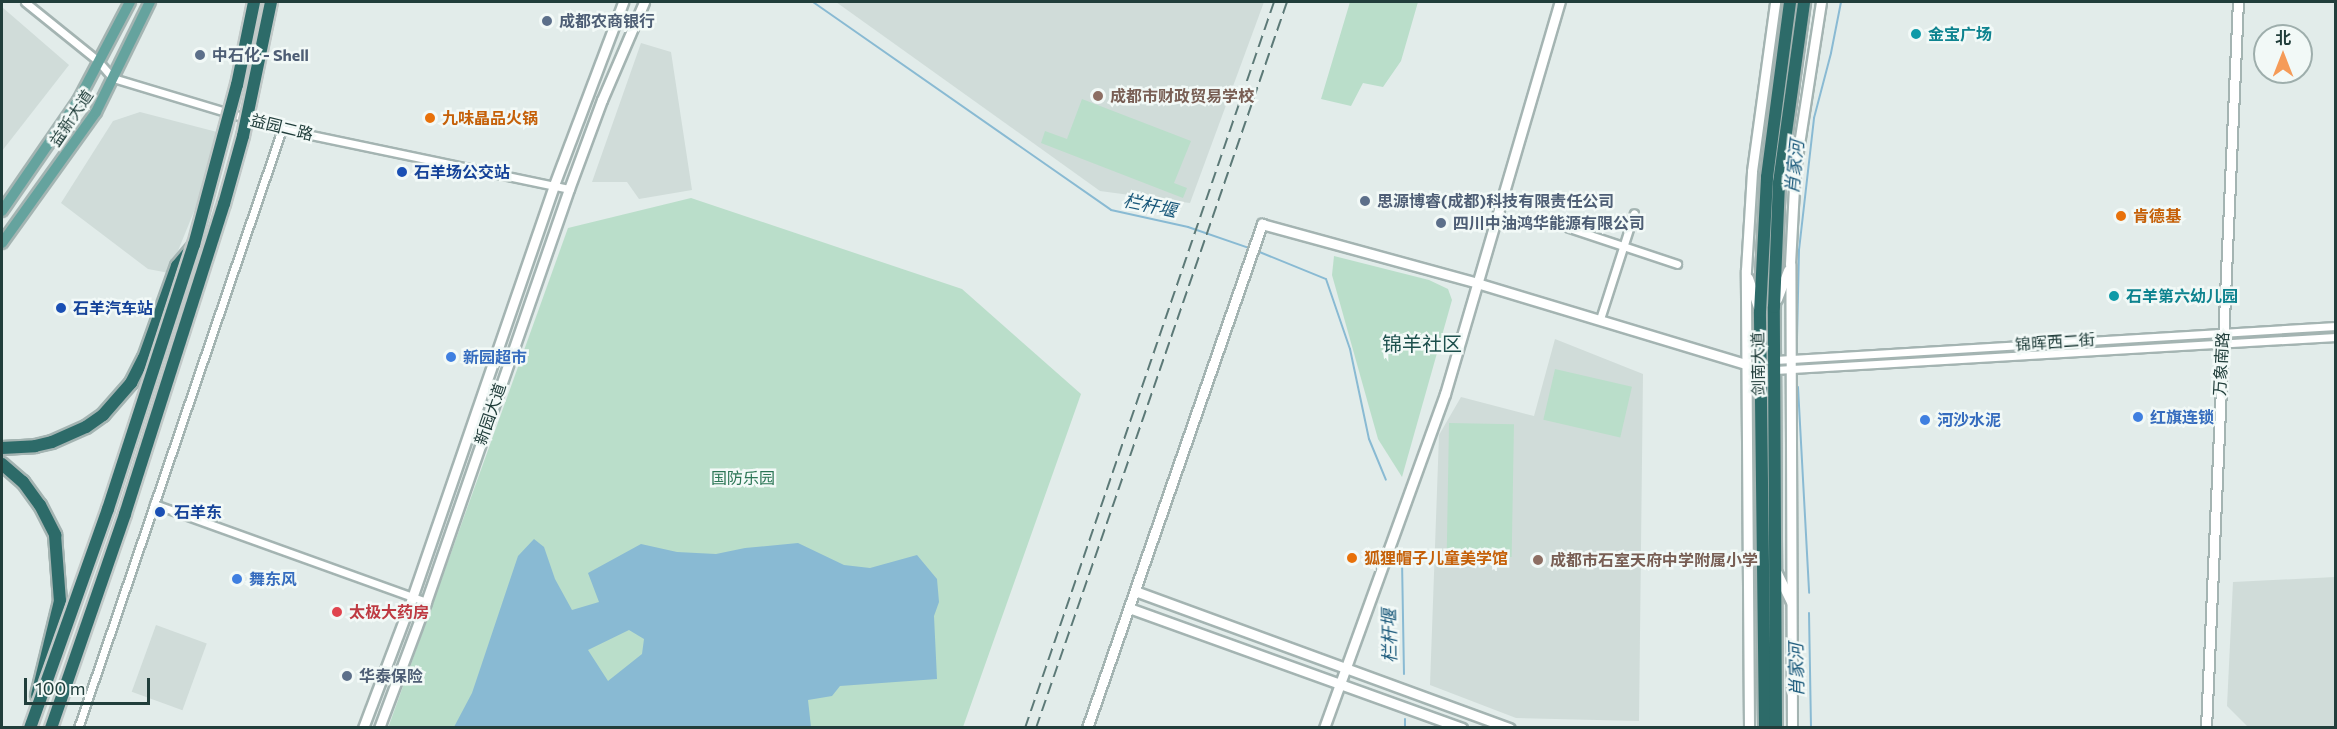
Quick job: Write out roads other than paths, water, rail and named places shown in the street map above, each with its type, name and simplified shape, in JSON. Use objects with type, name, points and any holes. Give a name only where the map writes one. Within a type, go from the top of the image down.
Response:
[{"type":"highway","points":[[29,728],[108,509],[194,245],[225,130],[254,2]]},
{"type":"highway","points":[[51,728],[125,514],[224,204],[246,125],[271,2]]},
{"type":"highway","name":"剑南大道","points":[[1765,728],[1760,312],[1767,177],[1790,2]]},
{"type":"highway","name":"剑南大道","points":[[1776,728],[1774,307],[1779,183],[1804,2]]},
{"type":"highway","points":[[2,448],[35,446],[52,442],[86,427],[103,415],[131,383],[144,358],[177,266],[194,245]]},
{"type":"highway","points":[[2,464],[23,482],[40,505],[55,535],[58,561],[60,601],[29,728]]},
{"type":"main road","name":"益新大道","points":[[2,211],[78,101],[130,2]]},
{"type":"main road","name":"益新大道","points":[[2,243],[96,112],[150,2]]},
{"type":"street","name":"益园二路","points":[[25,2],[98,61],[114,78],[282,129],[569,189]]},
{"type":"street","name":"新园大道","points":[[363,728],[412,598],[554,185],[623,2]]},
{"type":"street","name":"新园大道","points":[[379,728],[426,602],[569,189],[602,100],[644,2]]},
{"type":"street","points":[[1324,728],[1445,394],[1560,2]]},
{"type":"street","name":"万象南路","points":[[2206,728],[2238,2]]},
{"type":"street","points":[[1749,728],[1746,270],[1752,171],[1775,3]]},
{"type":"street","points":[[1792,728],[1790,264],[1795,170],[1820,5]]},
{"type":"street","points":[[78,728],[282,129]]},
{"type":"street","points":[[1600,319],[1634,213]]},
{"type":"street","points":[[1087,728],[1262,224],[1477,283],[1746,364]]},
{"type":"street","points":[[1569,228],[1677,264]]},
{"type":"street","points":[[1774,307],[1790,264]]},
{"type":"street","points":[[1746,270],[1760,312]]},
{"type":"street","name":"锦晖西二街","points":[[1791,364],[2223,331],[2336,326]]},
{"type":"street","name":"锦晖西二街","points":[[1775,365],[2336,337]]},
{"type":"street","points":[[154,504],[426,602]]},
{"type":"street","points":[[1777,573],[1792,604]]},
{"type":"street","points":[[1135,591],[1510,728]]},
{"type":"street","points":[[1129,608],[1462,728]]},
{"type":"street","points":[[1750,648],[1765,616]]},
{"type":"water","points":[[534,539],[544,547],[555,579],[572,610],[599,602],[588,573],[641,544],[677,552],[716,554],[745,548],[798,543],[844,565],[870,568],[917,555],[937,579],[939,602],[934,616],[937,679],[840,686],[832,696],[808,700],[811,727],[454,727],[472,693],[518,556]],"holes":[[[629,630],[644,639],[642,654],[608,681],[588,650]]]},
{"type":"waterway","name":"栏杆堰","points":[[813,2],[1111,210],[1188,227],[1252,249]]},
{"type":"waterway","name":"肖家河","points":[[1797,338],[1799,250],[1814,118],[1831,53],[1841,2]]},
{"type":"waterway","name":"栏杆堰","points":[[1257,251],[1326,279],[1350,349],[1369,439],[1386,480]]},
{"type":"waterway","name":"肖家河","points":[[1798,387],[1809,593]]},
{"type":"waterway","name":"栏杆堰","points":[[1402,560],[1404,674]]},
{"type":"waterway","name":"肖家河","points":[[1809,613],[1811,728]]},
{"type":"waterway","name":"栏杆堰","points":[[1405,719],[1405,728]]},
{"type":"railway","points":[[1025,728],[1274,2]]},
{"type":"railway","points":[[1036,728],[1287,2]]},
{"type":"place","name":"成都农商银行","points":[[547,21]]},
{"type":"place","name":"金宝广场","points":[[1916,34]]},
{"type":"place","name":"中石化 - Shell","points":[[200,55]]},
{"type":"place","name":"成都市财政贸易学校","points":[[1098,96]]},
{"type":"place","name":"九味晶品火锅","points":[[430,118]]},
{"type":"place","name":"石羊场公交站","points":[[402,172]]},
{"type":"place","name":"思源博睿(成都)科技有限责任公司","points":[[1365,201]]},
{"type":"place","name":"肯德基","points":[[2121,216]]},
{"type":"place","name":"四川中油鸿华能源有限公司","points":[[1441,223]]},
{"type":"place","name":"石羊第六幼儿园","points":[[2114,296]]},
{"type":"place","name":"石羊汽车站","points":[[61,308]]},
{"type":"place","name":"新园超市","points":[[451,357]]},
{"type":"place","name":"红旗连锁","points":[[2138,417]]},
{"type":"place","name":"河沙水泥","points":[[1925,420]]},
{"type":"place","name":"石羊东","points":[[160,512]]},
{"type":"place","name":"狐狸帽子儿童美学馆","points":[[1352,558]]},
{"type":"place","name":"成都市石室天府中学附属小学","points":[[1538,560]]},
{"type":"place","name":"舞东风","points":[[237,579]]},
{"type":"place","name":"太极大药房","points":[[337,612]]},
{"type":"place","name":"华泰保险","points":[[347,676]]},
{"type":"district","name":"锦羊社区","points":[[1422,343]]},
{"type":"park label","name":"国防乐园","points":[[743,478]]}]
